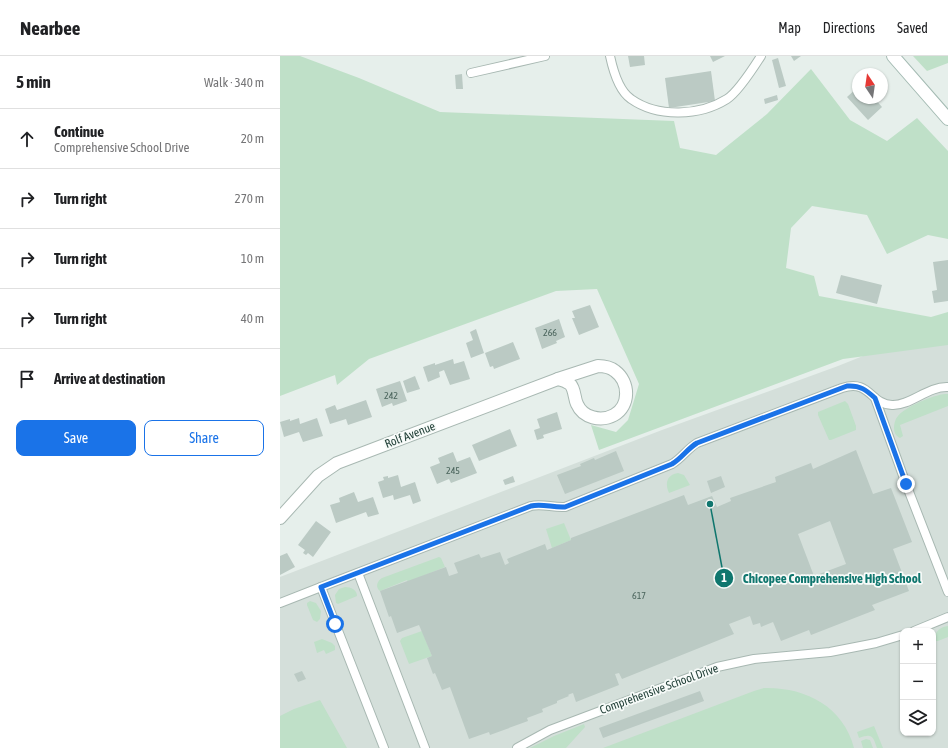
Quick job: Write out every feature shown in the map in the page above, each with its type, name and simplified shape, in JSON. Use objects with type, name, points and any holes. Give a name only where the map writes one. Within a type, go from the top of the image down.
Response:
[{"type":"street","points":[[893,56],[948,119]]},
{"type":"street","name":"Rolf Avenue","points":[[280,518],[318,476],[337,463],[558,379],[598,366],[606,366],[621,376],[625,383],[627,392],[626,400],[622,408],[612,416],[599,419],[590,417],[577,406],[574,397],[574,390],[570,384],[558,379]]},
{"type":"lane","points":[[471,73],[546,56]]},
{"type":"lane","points":[[610,56],[619,84],[630,99],[649,108],[677,113],[708,108],[728,98],[752,71],[761,56]]},
{"type":"lane","points":[[280,603],[531,506],[540,505],[565,507],[672,464],[678,461],[692,446],[697,443],[842,388],[859,386],[884,403],[896,405],[935,388],[948,387]]},
{"type":"lane","points":[[875,398],[906,484],[948,592]]},
{"type":"lane","points":[[358,573],[425,748]]},
{"type":"lane","points":[[321,587],[384,748]]},
{"type":"lane","points":[[921,628],[948,617]]},
{"type":"lane","name":"Comprehensive School Drive","points":[[517,748],[550,730],[711,669],[754,659],[830,652],[876,643],[900,636]]},
{"type":"shaded area","points":[[948,322],[948,748],[280,748],[280,577],[662,430],[838,366]]},
{"type":"green space","points":[[280,56],[300,56],[359,78],[440,112],[674,121],[680,148],[716,155],[767,114],[811,69],[850,120],[887,141],[917,118],[948,151],[948,239],[928,235],[887,254],[867,215],[812,206],[791,228],[786,268],[814,276],[819,296],[931,317],[948,312],[948,345],[843,359],[599,450],[591,425],[616,432],[628,420],[639,384],[597,289],[556,291],[369,359],[337,385],[335,375],[280,396]]},
{"type":"green space","points":[[913,56],[948,56],[948,63],[927,71]]},
{"type":"green space","points":[[948,394],[948,406],[900,425],[903,436],[900,438],[896,435],[894,423],[897,417],[907,409],[920,402]]},
{"type":"green space","points":[[845,401],[848,404],[856,430],[829,440],[818,412]]},
{"type":"green space","points":[[678,473],[684,475],[690,485],[669,493],[667,486],[668,480],[671,476]]},
{"type":"green space","points":[[564,523],[571,540],[552,548],[546,529]]},
{"type":"green space","points":[[439,557],[441,558],[445,567],[408,582],[407,580],[380,591],[377,586],[378,582],[382,578]]},
{"type":"green space","points":[[345,587],[353,589],[357,596],[338,604],[336,603],[335,595],[339,589]]},
{"type":"green space","points":[[310,601],[316,603],[321,611],[320,619],[317,622],[313,620],[307,605]]},
{"type":"green space","points":[[948,626],[948,637],[936,641],[937,631]]},
{"type":"green space","points":[[422,631],[432,656],[409,664],[400,641],[402,638]]},
{"type":"green space","points":[[322,639],[332,643],[335,646],[335,650],[326,654],[324,650],[317,653],[314,642]]},
{"type":"green space","points":[[764,688],[794,691],[808,695],[832,710],[849,733],[854,748],[603,748],[754,691]]},
{"type":"green space","points":[[320,700],[347,748],[280,748],[280,716],[294,709]]},
{"type":"green space","points":[[584,724],[585,727],[566,748],[530,748],[554,736]]},
{"type":"green space","points":[[874,726],[883,748],[877,748],[873,738],[869,736],[859,738],[857,732]]},
{"type":"green space","points":[[866,739],[870,740],[873,748],[863,748],[861,741]]},
{"type":"building","points":[[628,56],[644,56],[645,65],[630,67]]},
{"type":"building","points":[[710,56],[725,56],[713,62]]},
{"type":"building","points":[[791,56],[801,56],[794,61]]},
{"type":"building","points":[[778,58],[786,86],[779,88],[772,60]]},
{"type":"building","points":[[711,71],[715,101],[669,108],[665,78]]},
{"type":"building","points":[[462,74],[463,89],[456,89],[455,75]]},
{"type":"building","points":[[852,92],[852,102],[847,97]]},
{"type":"building","points":[[777,95],[778,100],[765,104],[764,99]]},
{"type":"building","points":[[853,104],[879,104],[882,107],[868,120]]},
{"type":"building","points":[[948,260],[948,301],[934,303],[932,291],[937,290],[933,262]]},
{"type":"building","points":[[841,275],[882,285],[877,304],[836,293]]},
{"type":"building","points":[[590,305],[599,327],[579,335],[572,318],[575,318],[572,311]]},
{"type":"building","points":[[559,319],[565,337],[556,341],[557,343],[542,349],[535,328]]},
{"type":"building","points":[[476,329],[484,353],[471,358],[466,343],[473,340],[470,332]]},
{"type":"building","points":[[513,342],[520,359],[494,369],[493,366],[490,367],[485,353]]},
{"type":"building","points":[[453,359],[454,364],[464,361],[470,379],[450,385],[444,370],[439,372],[440,377],[428,382],[423,367]]},
{"type":"building","points":[[415,376],[420,389],[407,393],[403,381]]},
{"type":"building","points":[[400,381],[407,401],[393,406],[392,403],[382,407],[376,389]]},
{"type":"building","points":[[366,400],[372,417],[348,425],[346,419],[330,424],[325,409],[335,405],[337,410]]},
{"type":"building","points":[[557,412],[562,429],[543,435],[544,438],[537,440],[534,430],[540,428],[537,419]]},
{"type":"building","points":[[299,418],[300,424],[317,418],[323,436],[303,442],[299,432],[284,437],[280,422]]},
{"type":"building","points":[[510,429],[517,446],[479,461],[472,445]]},
{"type":"building","points":[[856,450],[873,494],[891,488],[912,542],[893,549],[909,591],[872,605],[875,610],[811,635],[809,630],[781,641],[773,622],[761,627],[760,623],[753,625],[750,616],[729,624],[734,634],[622,679],[619,673],[615,674],[619,685],[576,702],[573,693],[570,694],[568,695],[569,696],[557,701],[557,703],[542,709],[543,712],[527,718],[528,721],[490,735],[489,732],[469,739],[450,687],[442,690],[435,673],[433,674],[427,658],[432,656],[419,625],[397,633],[391,616],[389,617],[380,591],[446,567],[449,576],[458,573],[454,563],[479,554],[481,558],[500,552],[505,565],[509,563],[507,559],[545,544],[547,550],[571,540],[571,538],[684,495],[688,505],[712,496],[717,507],[731,501],[730,498],[776,482],[775,477],[811,463],[813,469]],"holes":[[[830,521],[846,564],[814,576],[798,534]]]},
{"type":"building","points":[[616,451],[624,471],[565,494],[557,475],[581,466],[580,464],[594,458],[595,460]]},
{"type":"building","points":[[453,452],[457,462],[470,457],[477,473],[451,483],[449,479],[437,484],[430,467],[440,463],[438,458]]},
{"type":"building","points":[[398,475],[401,487],[415,482],[421,501],[413,504],[410,495],[394,500],[393,495],[383,498],[378,482],[384,480],[383,477],[388,476],[388,478]]},
{"type":"building","points":[[513,476],[515,482],[505,485],[503,480]]},
{"type":"building","points":[[721,476],[725,487],[711,493],[707,481]]},
{"type":"building","points":[[354,492],[358,502],[373,497],[379,514],[368,517],[366,512],[336,523],[330,505],[340,502],[339,498]]},
{"type":"building","points":[[316,521],[331,532],[313,557],[308,553],[306,555],[303,553],[305,550],[298,545]]},
{"type":"building","points":[[287,553],[295,567],[280,575],[280,556]]},
{"type":"building","points":[[302,671],[306,679],[298,682],[294,674]]},
{"type":"building","points":[[700,691],[704,701],[603,738],[599,728]]},
{"type":"place","name":"Chicopee Comprehensive High School","points":[[710,504]]},
{"type":"route","points":[[335,624],[321,587],[534,505],[565,507],[663,469],[678,461],[692,446],[697,443],[847,386],[859,386],[864,388],[875,398],[906,484]]}]
